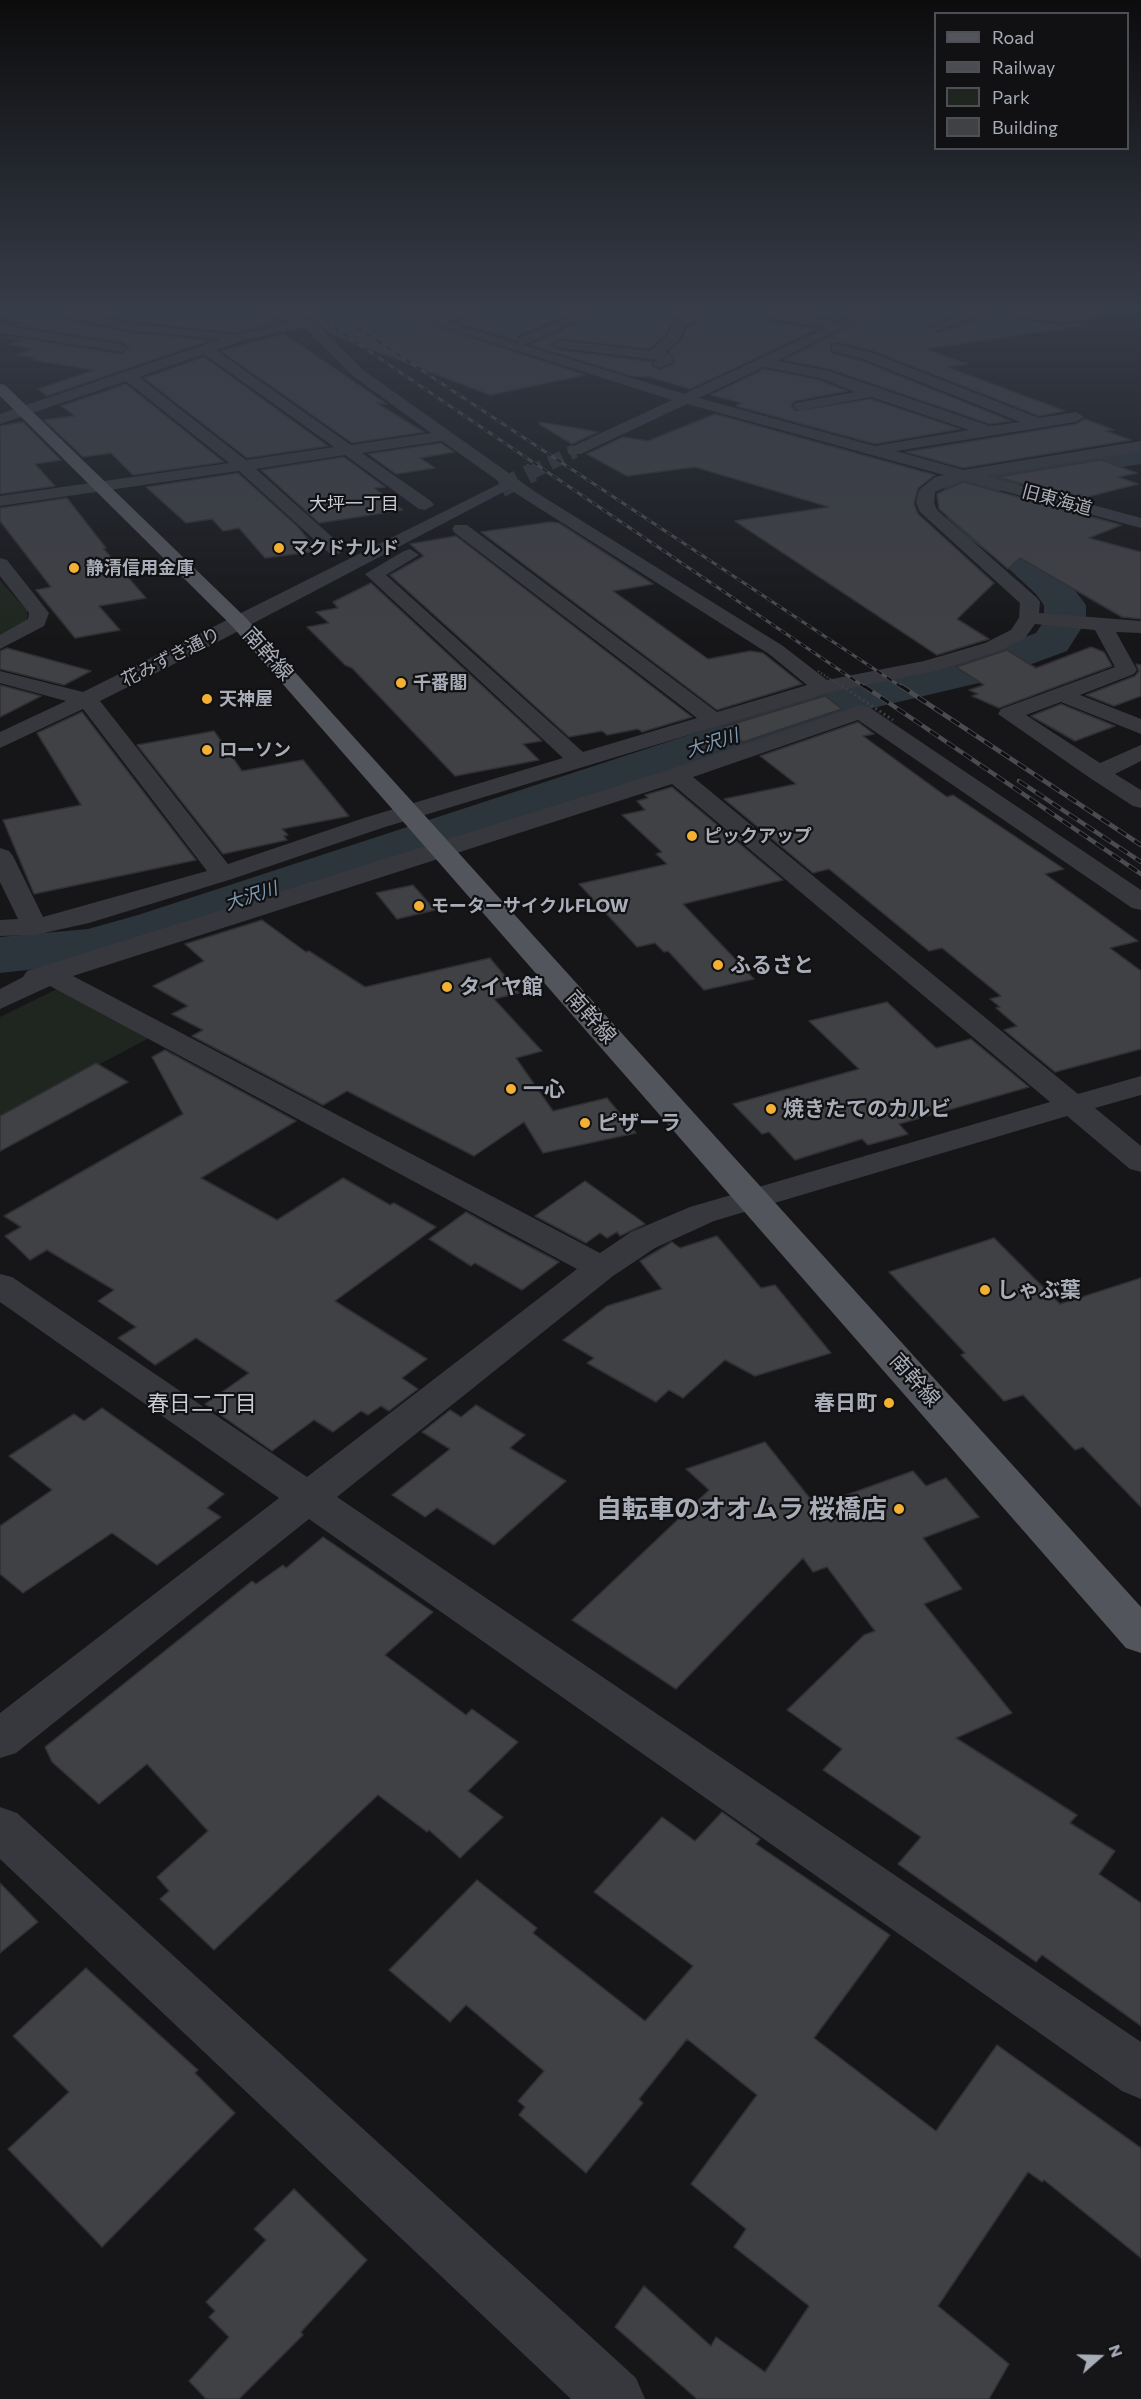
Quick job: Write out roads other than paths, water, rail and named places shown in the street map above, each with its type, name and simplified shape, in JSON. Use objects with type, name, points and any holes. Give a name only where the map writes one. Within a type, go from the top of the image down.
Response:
[{"type":"main road","name":"南幹線","points":[[33,419],[239,622],[1141,1636]]},
{"type":"street","points":[[183,419],[243,466],[335,549]]},
{"type":"street","points":[[303,419],[425,505]]},
{"type":"street","points":[[421,419],[498,480],[531,496],[821,679]]},
{"type":"street","points":[[575,451],[638,419]]},
{"type":"street","points":[[598,458],[675,419]]},
{"type":"street","name":"旧東海道","points":[[758,419],[1141,523]]},
{"type":"street","points":[[951,419],[988,431]]},
{"type":"street","points":[[1027,419],[1037,423]]},
{"type":"street","points":[[874,451],[1063,419]]},
{"type":"street","points":[[0,501],[445,436]]},
{"type":"street","points":[[0,928],[35,927],[80,917],[223,874],[714,720],[821,679],[928,667],[992,647],[1018,633],[1029,618],[1029,602],[929,512],[925,503],[927,490],[941,481],[960,475],[1141,446]]},
{"type":"street","points":[[466,486],[498,480]]},
{"type":"street","name":"花みずき通り","points":[[0,741],[316,584],[498,480]]},
{"type":"street","points":[[405,514],[445,495]]},
{"type":"street","points":[[511,506],[531,496]]},
{"type":"street","points":[[301,570],[316,584],[359,579],[374,574],[491,515]]},
{"type":"street","points":[[460,529],[714,720]]},
{"type":"street","points":[[318,559],[355,539]]},
{"type":"street","points":[[0,564],[39,613],[37,622],[0,643]]},
{"type":"street","points":[[374,574],[579,761]]},
{"type":"street","points":[[1029,618],[1141,627]]},
{"type":"street","points":[[1102,625],[1127,670],[1009,714],[1141,801]]},
{"type":"street","points":[[0,677],[88,699],[223,874]]},
{"type":"street","points":[[1062,694],[1141,727]]},
{"type":"street","points":[[0,1000],[50,975],[439,847],[676,775],[861,712],[1141,902]]},
{"type":"street","points":[[1098,773],[1141,752]]},
{"type":"street","points":[[676,775],[1141,1162]]},
{"type":"street","points":[[0,856],[35,927]]},
{"type":"street","points":[[0,983],[50,975],[601,1269]]},
{"type":"street","points":[[0,1739],[601,1269],[643,1240],[702,1214],[1141,1085]]},
{"type":"street","points":[[0,1285],[1141,2073]]},
{"type":"street","points":[[0,1828],[615,2399]]},
{"type":"waterway","name":"大沢川","points":[[0,955],[92,946],[158,927],[333,867],[824,706],[967,672],[1052,642],[1065,621],[1065,605],[1050,585],[960,510],[955,496],[966,488],[1025,472],[1141,454]]},
{"type":"tunnel","points":[[530,473],[575,451]]},
{"type":"tunnel","points":[[501,488],[533,472]]},
{"type":"railway","points":[[469,419],[866,688]]},
{"type":"railway","points":[[496,419],[903,688]]},
{"type":"railway","points":[[864,686],[1141,874]]},
{"type":"railway","points":[[901,686],[1141,845]]},
{"type":"railway","points":[[1019,781],[1141,862]]},
{"type":"place","name":"マクドナルド","points":[[279,548]]},
{"type":"place","name":"静清信用金庫","points":[[74,568]]},
{"type":"place","name":"千番閣","points":[[401,683]]},
{"type":"place","name":"天神屋","points":[[207,699]]},
{"type":"place","name":"ローソン","points":[[207,750]]},
{"type":"place","name":"ピックアップ","points":[[692,836]]},
{"type":"place","name":"モーターサイクルFLOW","points":[[419,906]]},
{"type":"place","name":"ふるさと","points":[[718,965]]},
{"type":"place","name":"タイヤ館","points":[[447,987]]},
{"type":"place","name":"一心","points":[[511,1089]]},
{"type":"place","name":"焼きたてのカルビ","points":[[771,1109]]},
{"type":"place","name":"ピザーラ","points":[[585,1123]]},
{"type":"place","name":"しゃぶ葉","points":[[985,1290]]},
{"type":"place","name":"春日町","points":[[889,1403]]},
{"type":"place","name":"自転車のオオムラ 桜橋店","points":[[899,1509]]},
{"type":"district","name":"大坪一丁目","points":[[354,504]]},
{"type":"district","name":"春日二丁目","points":[[202,1404]]}]
